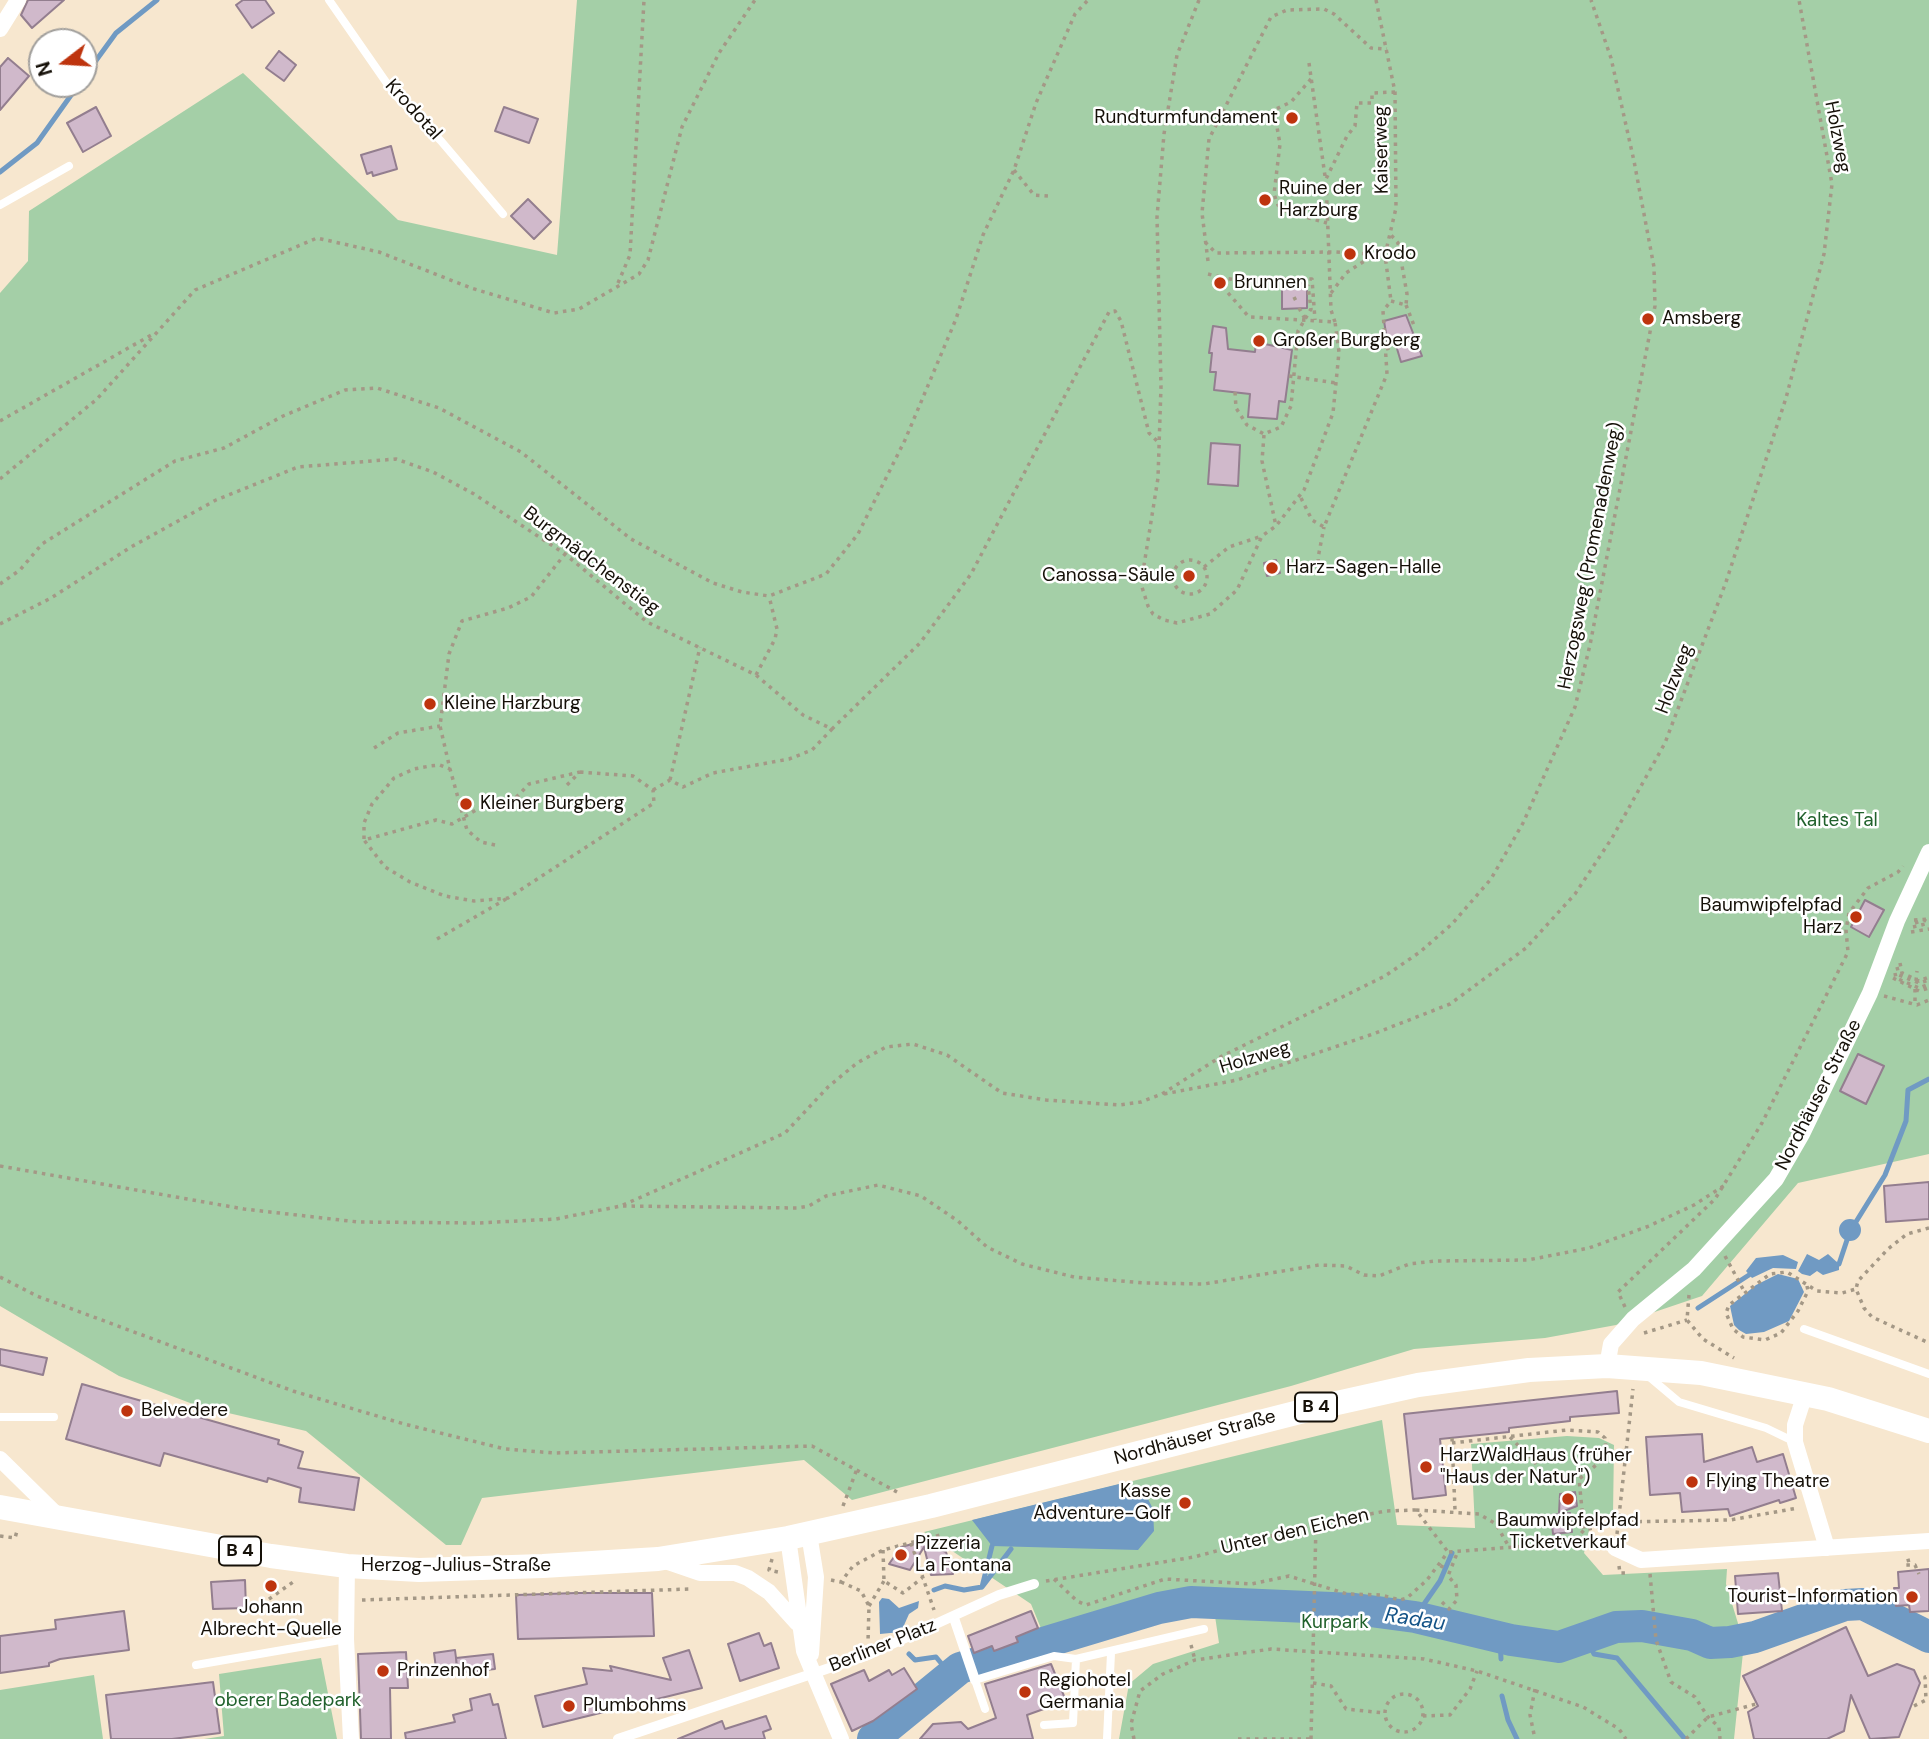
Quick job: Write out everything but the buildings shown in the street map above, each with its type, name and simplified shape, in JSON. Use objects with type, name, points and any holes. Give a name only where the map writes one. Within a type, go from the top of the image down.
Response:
[{"type":"main road","name":"Nordhäuser Straße","points":[[791,1537],[922,1509],[1381,1393],[1528,1370],[1607,1366],[1635,1377],[1743,1379],[1805,1394],[1929,1431]]},
{"type":"main road","name":"Herzog-Julius-Straße","points":[[0,1507],[271,1556],[347,1566],[419,1570],[658,1559],[791,1537]]},
{"type":"street","points":[[0,29],[18,0]]},
{"type":"street","name":"Nordhäuser Straße","points":[[1607,1366],[1611,1344],[1626,1327],[1709,1254],[1776,1179],[1802,1134],[1870,993],[1897,921],[1929,852]]},
{"type":"street","points":[[1805,1394],[1795,1425],[1795,1442],[1827,1548]]},
{"type":"street","points":[[0,1459],[61,1518]]},
{"type":"street","name":"Berliner Platz","points":[[791,1537],[799,1625],[812,1674]]},
{"type":"street","name":"Berliner Platz","points":[[791,1537],[816,1577],[811,1636],[812,1674]]},
{"type":"street","points":[[1615,1548],[1641,1560],[1929,1541]]},
{"type":"street","name":"Berliner Platz","points":[[658,1559],[700,1573],[735,1573],[748,1578],[769,1592],[799,1625]]},
{"type":"street","points":[[347,1566],[345,1600],[351,1739]]},
{"type":"street","points":[[975,1680],[954,1618],[999,1595],[1034,1584]]},
{"type":"street","name":"Berliner Platz","points":[[812,1674],[868,1655],[954,1618]]},
{"type":"street","points":[[618,1739],[812,1674],[840,1737]]},
{"type":"lane","name":"Krodotal","points":[[329,0],[396,95],[441,141],[503,215]]},
{"type":"lane","points":[[0,205],[69,166]]},
{"type":"lane","points":[[1804,1329],[1929,1374]]},
{"type":"lane","points":[[1635,1377],[1679,1402],[1766,1428],[1795,1442]]},
{"type":"lane","points":[[0,1417],[54,1417]]},
{"type":"lane","points":[[985,1709],[975,1680],[1054,1656],[1076,1659],[1111,1653],[1204,1629]]},
{"type":"lane","points":[[196,1665],[346,1639]]},
{"type":"lane","points":[[1107,1739],[1111,1653]]},
{"type":"lane","points":[[1044,1725],[1073,1723],[1076,1659]]},
{"type":"path","points":[[617,285],[630,255],[644,0]]},
{"type":"path","points":[[0,479],[97,398],[195,289],[317,238],[379,252],[471,288],[554,313],[579,309],[601,299],[617,285],[639,274],[648,260],[682,127],[719,53],[755,0]]},
{"type":"path","points":[[0,584],[20,570],[42,544],[175,461],[225,448],[283,416],[345,390],[377,388],[439,408],[521,452],[631,539],[713,583],[742,592],[769,596],[826,574],[858,534],[905,440],[956,319],[983,235],[1014,170],[1036,103],[1076,14],[1088,0]]},
{"type":"path","points":[[1199,0],[1177,55],[1164,134],[1157,217],[1160,444],[1158,478],[1141,584],[1153,614],[1177,623],[1210,614],[1224,604],[1237,590],[1250,568],[1262,536]]},
{"type":"path","name":"Kaiserweg","points":[[1320,571],[1318,558],[1324,527],[1387,374],[1383,311],[1391,301],[1385,255],[1396,208],[1395,92],[1376,0]]},
{"type":"path","name":"Herzogsweg (Promenadenweg)","points":[[1162,1094],[1222,1056],[1385,976],[1452,924],[1491,879],[1523,823],[1574,707],[1590,645],[1655,306],[1654,267],[1634,161],[1612,58],[1591,0]]},
{"type":"path","name":"Holzweg","points":[[1162,1094],[1237,1080],[1373,1034],[1450,1004],[1526,948],[1575,894],[1612,838],[1665,743],[1726,582],[1786,398],[1824,254],[1832,184],[1798,0]]},
{"type":"path","points":[[1208,261],[1202,213],[1209,139],[1271,17],[1287,10],[1324,9],[1334,14],[1371,48],[1387,49]]},
{"type":"path","points":[[1204,567],[1229,547],[1262,536],[1276,526],[1300,497],[1333,414],[1339,352],[1331,310],[1326,178],[1309,63]]},
{"type":"path","points":[[1311,79],[1291,102],[1274,110],[1280,144],[1274,194],[1278,205],[1287,212],[1327,223]]},
{"type":"path","points":[[1326,178],[1347,136],[1355,126],[1357,103],[1372,103],[1372,93],[1395,92]]},
{"type":"path","points":[[1014,170],[1034,195],[1048,195]]},
{"type":"path","points":[[1391,234],[1398,243],[1403,264],[1406,305],[1415,328]]},
{"type":"path","points":[[1204,241],[1216,253],[1336,252],[1385,255]]},
{"type":"path","points":[[1331,293],[1346,273],[1372,256]]},
{"type":"path","points":[[1209,274],[1271,285],[1273,279],[1312,279],[1315,320]]},
{"type":"path","points":[[1224,278],[1222,286],[1249,317],[1305,318],[1335,322]]},
{"type":"path","points":[[1264,434],[1281,427],[1291,406],[1291,376],[1298,331],[1311,309],[1308,286],[1303,286]]},
{"type":"path","points":[[1391,301],[1406,305]]},
{"type":"path","points":[[1299,309],[1305,318]]},
{"type":"path","points":[[670,780],[683,787],[713,773],[789,759],[812,750],[920,643],[971,574],[1109,312],[1115,311],[1121,321],[1149,433],[1160,444]]},
{"type":"path","points":[[0,421],[158,331]]},
{"type":"path","points":[[1386,349],[1396,346]]},
{"type":"path","points":[[1291,376],[1336,383]]},
{"type":"path","points":[[1234,392],[1236,408],[1247,425],[1264,434]]},
{"type":"path","points":[[1264,434],[1262,460],[1276,526]]},
{"type":"path","name":"Burgmädchenstieg","points":[[0,624],[51,598],[131,547],[216,500],[298,467],[396,459],[433,472],[474,494],[565,554],[647,622],[756,675],[803,715],[832,729]]},
{"type":"path","points":[[1300,497],[1312,520],[1324,527]]},
{"type":"path","points":[[495,845],[474,837],[467,830],[450,769],[440,726],[442,689],[449,653],[462,621],[508,608],[531,597],[565,554]]},
{"type":"path","points":[[1189,559],[1204,567],[1207,577],[1199,591],[1188,594],[1178,589],[1173,573],[1178,564],[1189,559]]},
{"type":"path","points":[[756,675],[775,639],[777,629],[769,596]]},
{"type":"path","points":[[670,780],[700,647]]},
{"type":"path","points":[[374,748],[398,733],[440,726]]},
{"type":"path","points":[[450,769],[440,765],[422,767],[394,778],[372,804],[364,824],[364,839],[385,867],[433,892],[474,901],[508,898]]},
{"type":"path","points":[[364,839],[436,820],[452,824],[465,819],[481,807],[503,810],[529,784],[580,772],[633,776],[653,790]]},
{"type":"path","points":[[567,785],[580,772]]},
{"type":"path","points":[[653,790],[670,780]]},
{"type":"path","points":[[437,939],[508,898],[654,803],[653,790]]},
{"type":"path","points":[[1618,1292],[1692,1224],[1725,1185],[1762,1123],[1848,952],[1846,930],[1849,913],[1868,888],[1898,872],[1905,864]]},
{"type":"path","points":[[1849,913],[1856,917]]},
{"type":"path","points":[[1898,952],[1902,973],[1919,981],[1929,982]]},
{"type":"path","points":[[1893,963],[1899,975],[1919,983],[1929,982],[1919,991],[1894,980],[1893,963]]},
{"type":"path","points":[[1915,1001],[1917,971]]},
{"type":"path","points":[[1870,993],[1917,1005],[1929,1000]]},
{"type":"path","points":[[621,1206],[785,1133],[828,1087],[857,1063],[886,1047],[913,1044],[947,1055],[1002,1093],[1013,1095],[1119,1105],[1141,1102],[1162,1094]]},
{"type":"path","points":[[0,1166],[244,1209],[358,1222],[478,1223],[556,1219],[621,1206],[797,1209],[809,1206],[826,1196],[878,1185],[921,1196],[958,1221],[987,1247],[1022,1264],[1073,1277],[1144,1283],[1204,1284],[1319,1265],[1346,1266],[1364,1275],[1379,1276],[1409,1264],[1435,1261],[1528,1260],[1589,1248],[1649,1226],[1694,1205],[1725,1185]]},
{"type":"path","points":[[1929,1228],[1907,1234],[1888,1249],[1858,1281],[1856,1289],[1864,1308],[1872,1317],[1929,1343]]},
{"type":"path","points":[[1733,1272],[1744,1290]]},
{"type":"path","points":[[1807,1286],[1807,1295],[1787,1328],[1765,1340],[1740,1335],[1727,1316],[1729,1305],[1744,1290],[1778,1272],[1796,1276],[1807,1286],[1832,1293],[1856,1289]]},
{"type":"path","points":[[0,1277],[49,1301],[293,1391],[404,1424],[505,1448],[554,1453],[812,1446],[857,1469],[922,1509]]},
{"type":"path","points":[[1639,1335],[1687,1320],[1703,1339],[1737,1361],[1743,1379]]},
{"type":"path","points":[[1618,1522],[1635,1377]]},
{"type":"path","points":[[1455,1510],[1452,1441],[1567,1430],[1598,1432],[1605,1438],[1606,1450],[1601,1461],[1579,1479],[1560,1478],[1544,1472],[1510,1437]]},
{"type":"path","points":[[835,1528],[857,1469]]},
{"type":"path","points":[[1579,1479],[1584,1530]]},
{"type":"path","points":[[1054,1579],[1077,1601],[1086,1605],[1178,1578],[1251,1584],[1289,1576],[1316,1587],[1353,1595],[1381,1595],[1400,1600],[1408,1598],[1427,1580],[1448,1552],[1574,1540],[1584,1530],[1618,1522],[1730,1520],[1814,1505]]},
{"type":"path","points":[[1416,1510],[1448,1552]]},
{"type":"path","name":"Unter den Eichen","points":[[1034,1584],[1194,1557],[1316,1524],[1386,1511],[1455,1510],[1479,1514],[1496,1524],[1510,1548]]},
{"type":"path","points":[[1238,1739],[1311,1739],[1316,1524]]},
{"type":"path","points":[[0,1536],[15,1538],[17,1531]]},
{"type":"path","points":[[841,1583],[853,1566],[883,1550],[944,1534]]},
{"type":"path","points":[[791,1537],[769,1570],[793,1574]]},
{"type":"path","points":[[911,1543],[940,1624]]},
{"type":"path","points":[[869,1606],[884,1581],[883,1550]]},
{"type":"path","points":[[1442,1602],[1449,1609],[1457,1600],[1455,1585],[1448,1576],[1458,1551]]},
{"type":"path","points":[[1441,1569],[1448,1552]]},
{"type":"path","points":[[1917,1559],[1906,1561],[1906,1565],[1915,1565],[1919,1574]]},
{"type":"path","points":[[1650,1573],[1656,1640],[1671,1682],[1695,1697],[1708,1717],[1719,1727],[1720,1739]]},
{"type":"path","points":[[816,1577],[861,1591],[869,1606],[868,1655]]},
{"type":"path","points":[[884,1581],[903,1592],[922,1578]]},
{"type":"path","points":[[262,1604],[297,1579]]},
{"type":"path","points":[[345,1600],[696,1588]]},
{"type":"path","points":[[1134,1739],[1131,1724],[1140,1691],[1163,1674],[1195,1660],[1271,1649],[1424,1659],[1477,1671],[1583,1707],[1619,1729],[1626,1739]]},
{"type":"path","points":[[1423,1716],[1450,1715],[1471,1689],[1477,1671]]},
{"type":"path","points":[[1914,1706],[1926,1700],[1925,1677],[1929,1677]]},
{"type":"path","points":[[1313,1683],[1331,1686],[1346,1709],[1384,1713]]},
{"type":"path","points":[[1535,1689],[1530,1715],[1535,1739]]},
{"type":"path","points":[[1405,1693],[1421,1703],[1423,1716],[1418,1726],[1403,1732],[1388,1724],[1384,1713],[1388,1701],[1405,1693]]},
{"type":"path","points":[[1688,1738],[1708,1717],[1756,1704]]},
{"type":"path","points":[[1402,1739],[1403,1732]]},
{"type":"green space","name":"Kaltes Tal","points":[[577,0],[1929,0],[1929,1154],[1798,1183],[1702,1296],[1616,1325],[1545,1338],[1414,1349],[1291,1386],[852,1500],[804,1460],[482,1498],[461,1545],[446,1545],[306,1431],[198,1406],[119,1376],[0,1306],[0,293],[28,261],[29,211],[243,73],[398,220],[557,255]]},
{"type":"green space","name":"Kurpark","points":[[1382,1420],[1397,1525],[1475,1528],[1471,1444],[1567,1436],[1599,1438],[1614,1445],[1613,1515],[1591,1522],[1584,1553],[1603,1575],[1727,1569],[1726,1584],[1744,1643],[1734,1739],[1119,1739],[1129,1684],[1153,1664],[1219,1643],[1215,1616],[1186,1611],[1049,1648],[1031,1604],[924,1532]]},
{"type":"green space","name":"oberer Badepark","points":[[321,1658],[337,1739],[204,1739],[224,1736],[219,1674]]},
{"type":"green space","points":[[94,1675],[103,1739],[0,1739],[0,1690]]},
{"type":"water","points":[[1850,1219],[1858,1222],[1861,1230],[1858,1238],[1850,1241],[1842,1238],[1839,1230],[1842,1222]]},
{"type":"water","points":[[1807,1254],[1819,1260],[1828,1254],[1839,1264],[1839,1270],[1823,1275],[1817,1271],[1810,1276],[1802,1274],[1798,1271]]},
{"type":"water","points":[[1783,1255],[1798,1262],[1796,1269],[1773,1268],[1752,1278],[1746,1271],[1756,1258]]},
{"type":"water","points":[[1778,1274],[1798,1279],[1804,1292],[1789,1321],[1764,1332],[1746,1334],[1739,1330],[1734,1325],[1730,1306],[1756,1285]]},
{"type":"water","points":[[1119,1484],[1146,1495],[1153,1509],[1154,1531],[1138,1550],[992,1546],[972,1520]]},
{"type":"water","points":[[882,1598],[889,1599],[899,1608],[919,1601],[918,1608],[909,1614],[901,1632],[880,1634],[879,1602]]},
{"type":"waterway","points":[[98,58],[116,33],[157,0]]},
{"type":"waterway","points":[[0,172],[37,143],[69,98]]},
{"type":"waterway","points":[[1854,1225],[1885,1175],[1906,1121],[1908,1090],[1929,1079]]},
{"type":"waterway","points":[[1832,1265],[1839,1264],[1848,1237]]},
{"type":"waterway","points":[[1698,1308],[1749,1275]]},
{"type":"waterway","points":[[934,1590],[945,1586],[964,1590],[982,1587],[992,1546]]},
{"type":"waterway","points":[[982,1587],[1011,1549]]},
{"type":"waterway","points":[[1415,1617],[1440,1581],[1452,1553]]},
{"type":"waterway","name":"Radau","points":[[873,1739],[960,1668],[1159,1608],[1191,1602],[1355,1609],[1415,1617],[1511,1640],[1559,1647],[1616,1627],[1642,1626],[1692,1635],[1710,1643],[1730,1642],[1755,1637],[1845,1605],[1863,1604],[1929,1637]]},
{"type":"waterway","points":[[1585,1636],[1594,1654],[1617,1658],[1685,1739]]},
{"type":"waterway","points":[[1500,1638],[1501,1659]]},
{"type":"waterway","points":[[909,1654],[915,1660],[936,1657],[951,1675]]},
{"type":"waterway","points":[[1502,1696],[1508,1720],[1517,1739]]},
{"type":"place","name":"Rundturmfundament","points":[[1292,118]]},
{"type":"place","name":"Ruine der Harzburg","points":[[1265,200]]},
{"type":"place","name":"Krodo","points":[[1350,254]]},
{"type":"place","name":"Brunnen","points":[[1220,283]]},
{"type":"place","name":"Amsberg","points":[[1648,319]]},
{"type":"place","name":"Großer Burgberg","points":[[1259,341]]},
{"type":"place","name":"Harz-Sagen-Halle","points":[[1272,568]]},
{"type":"place","name":"Canossa-Säule","points":[[1189,576]]},
{"type":"place","name":"Kleine Harzburg","points":[[430,704]]},
{"type":"place","name":"Kleiner Burgberg","points":[[466,804]]},
{"type":"place","name":"Baumwipfelpfad Harz","points":[[1856,917]]},
{"type":"place","name":"Belvedere","points":[[127,1411]]},
{"type":"place","name":"HarzWaldHaus (früher \"Haus der Natur\")","points":[[1426,1467]]},
{"type":"place","name":"Flying Theatre","points":[[1692,1482]]},
{"type":"place","name":"Baumwipfelpfad Ticketverkauf","points":[[1568,1499]]},
{"type":"place","name":"Kasse Adventure-Golf","points":[[1185,1503]]},
{"type":"place","name":"Pizzeria La Fontana","points":[[901,1555]]},
{"type":"place","name":"Johann Albrecht-Quelle","points":[[271,1586]]},
{"type":"place","name":"Tourist-Information","points":[[1912,1597]]},
{"type":"place","name":"Prinzenhof","points":[[383,1671]]},
{"type":"place","name":"Regiohotel Germania","points":[[1025,1692]]},
{"type":"place","name":"Plumbohms","points":[[569,1706]]}]
